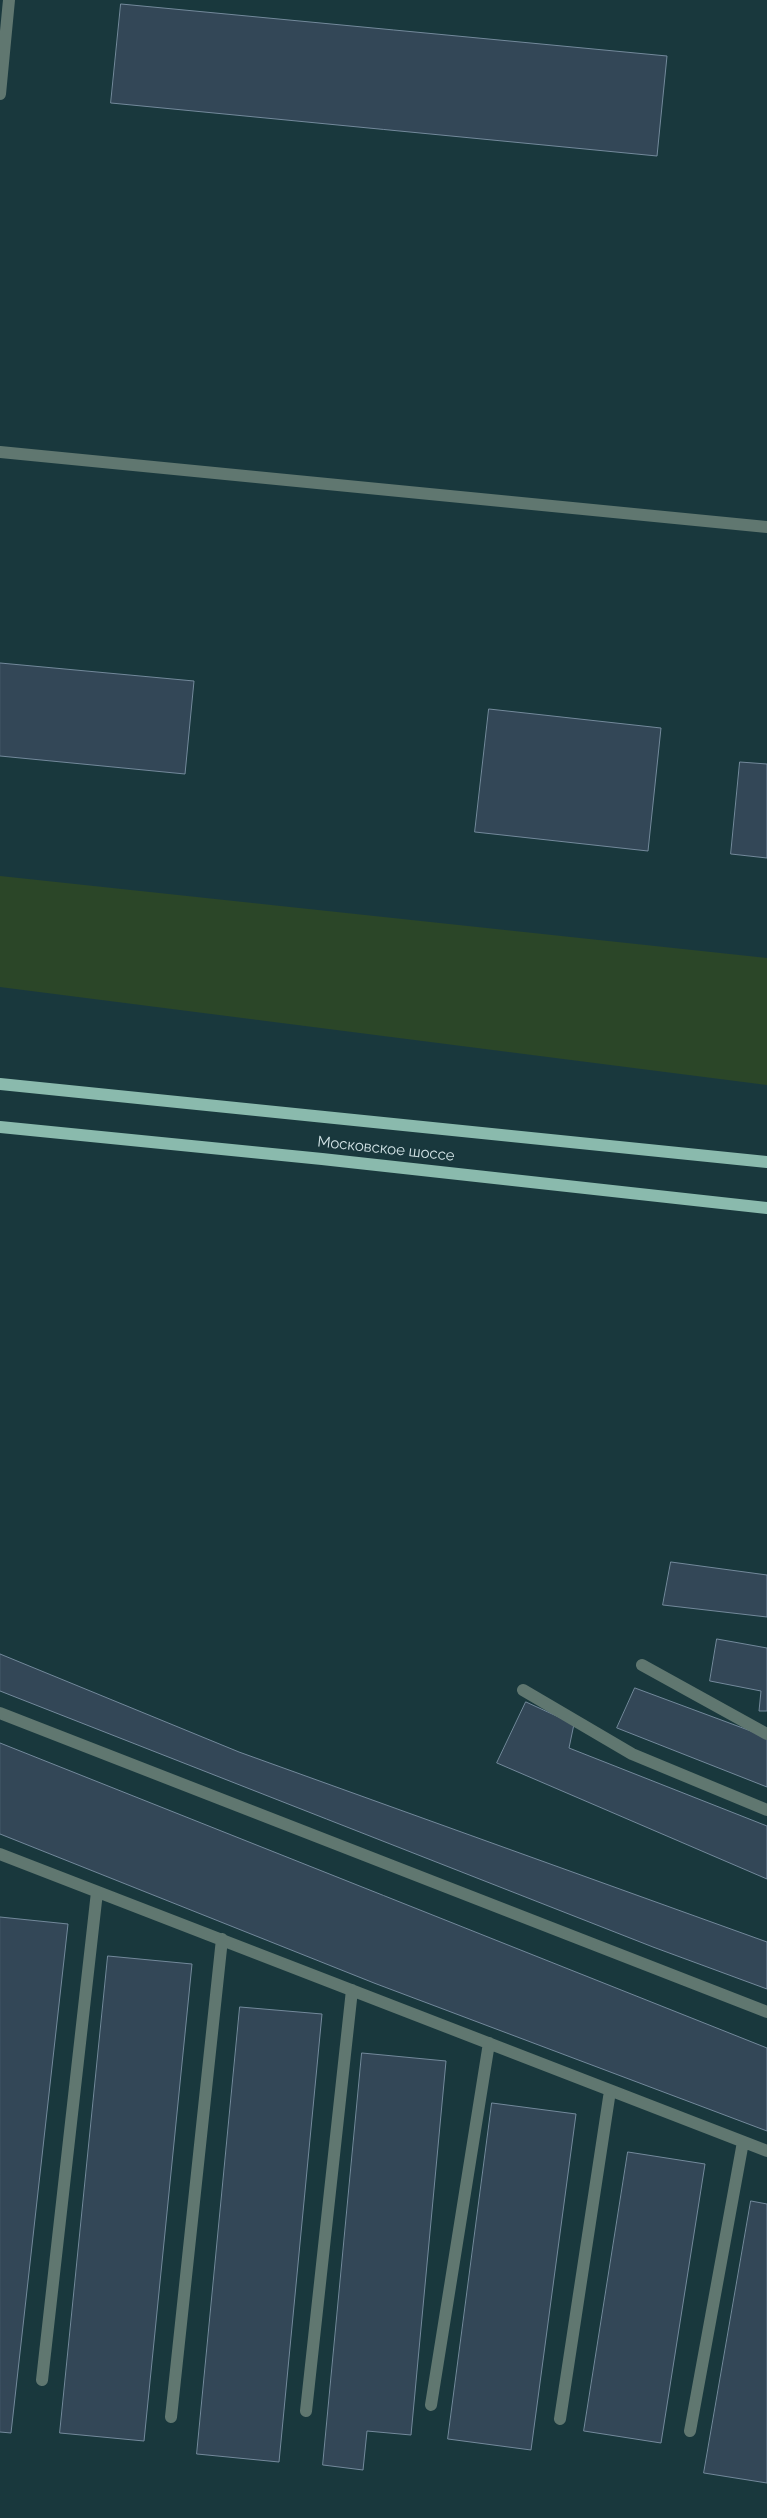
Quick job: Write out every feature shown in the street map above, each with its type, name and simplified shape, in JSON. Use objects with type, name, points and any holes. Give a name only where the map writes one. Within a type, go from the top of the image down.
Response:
[{"type":"main road","name":"Московское шоссе","points":[[0,1084],[767,1162]]},
{"type":"main road","name":"Московское шоссе","points":[[0,1127],[322,1158],[767,1208]]},
{"type":"lane","points":[[0,94],[9,0]]},
{"type":"lane","points":[[0,452],[767,527]]},
{"type":"lane","points":[[642,1665],[767,1734]]},
{"type":"lane","points":[[523,1690],[632,1754],[767,1810]]},
{"type":"lane","points":[[0,1713],[595,1947],[767,2012]]},
{"type":"lane","points":[[0,1854],[767,2151]]},
{"type":"lane","points":[[42,2380],[97,1892]]},
{"type":"lane","points":[[171,2417],[222,1939]]},
{"type":"lane","points":[[306,2411],[352,1990]]},
{"type":"lane","points":[[431,2405],[489,2044]]},
{"type":"lane","points":[[560,2419],[610,2091]]},
{"type":"lane","points":[[690,2431],[743,2142]]},
{"type":"green space","points":[[0,876],[767,958],[767,1085],[0,987]]},
{"type":"building","points":[[121,4],[667,56],[657,156],[111,103]]},
{"type":"building","points":[[0,663],[194,681],[185,774],[0,756]]},
{"type":"building","points":[[489,709],[661,728],[648,851],[475,832]]},
{"type":"building","points":[[740,762],[767,764],[767,858],[731,854]]},
{"type":"building","points":[[671,1562],[767,1575],[767,1617],[663,1605]]},
{"type":"building","points":[[717,1639],[767,1648],[767,1711],[759,1711],[761,1691],[710,1681]]},
{"type":"building","points":[[0,1654],[239,1752],[767,1942],[767,1989],[653,1947],[0,1691]]},
{"type":"building","points":[[635,1688],[767,1737],[767,1787],[617,1728]]},
{"type":"building","points":[[526,1702],[574,1724],[569,1748],[767,1826],[767,1879],[497,1763]]},
{"type":"building","points":[[0,1743],[767,2048],[767,2131],[374,1983],[0,1834]]},
{"type":"building","points":[[0,1917],[68,1924],[11,2433],[0,2432]]},
{"type":"building","points":[[108,1956],[192,1964],[144,2441],[60,2433]]},
{"type":"building","points":[[240,2007],[322,2014],[279,2462],[197,2454]]},
{"type":"building","points":[[362,2053],[446,2061],[411,2435],[367,2431],[363,2470],[323,2465]]},
{"type":"building","points":[[492,2103],[576,2114],[531,2450],[448,2439]]},
{"type":"building","points":[[628,2152],[705,2164],[661,2443],[584,2431]]},
{"type":"building","points":[[751,2201],[767,2204],[767,2483],[704,2473]]}]
